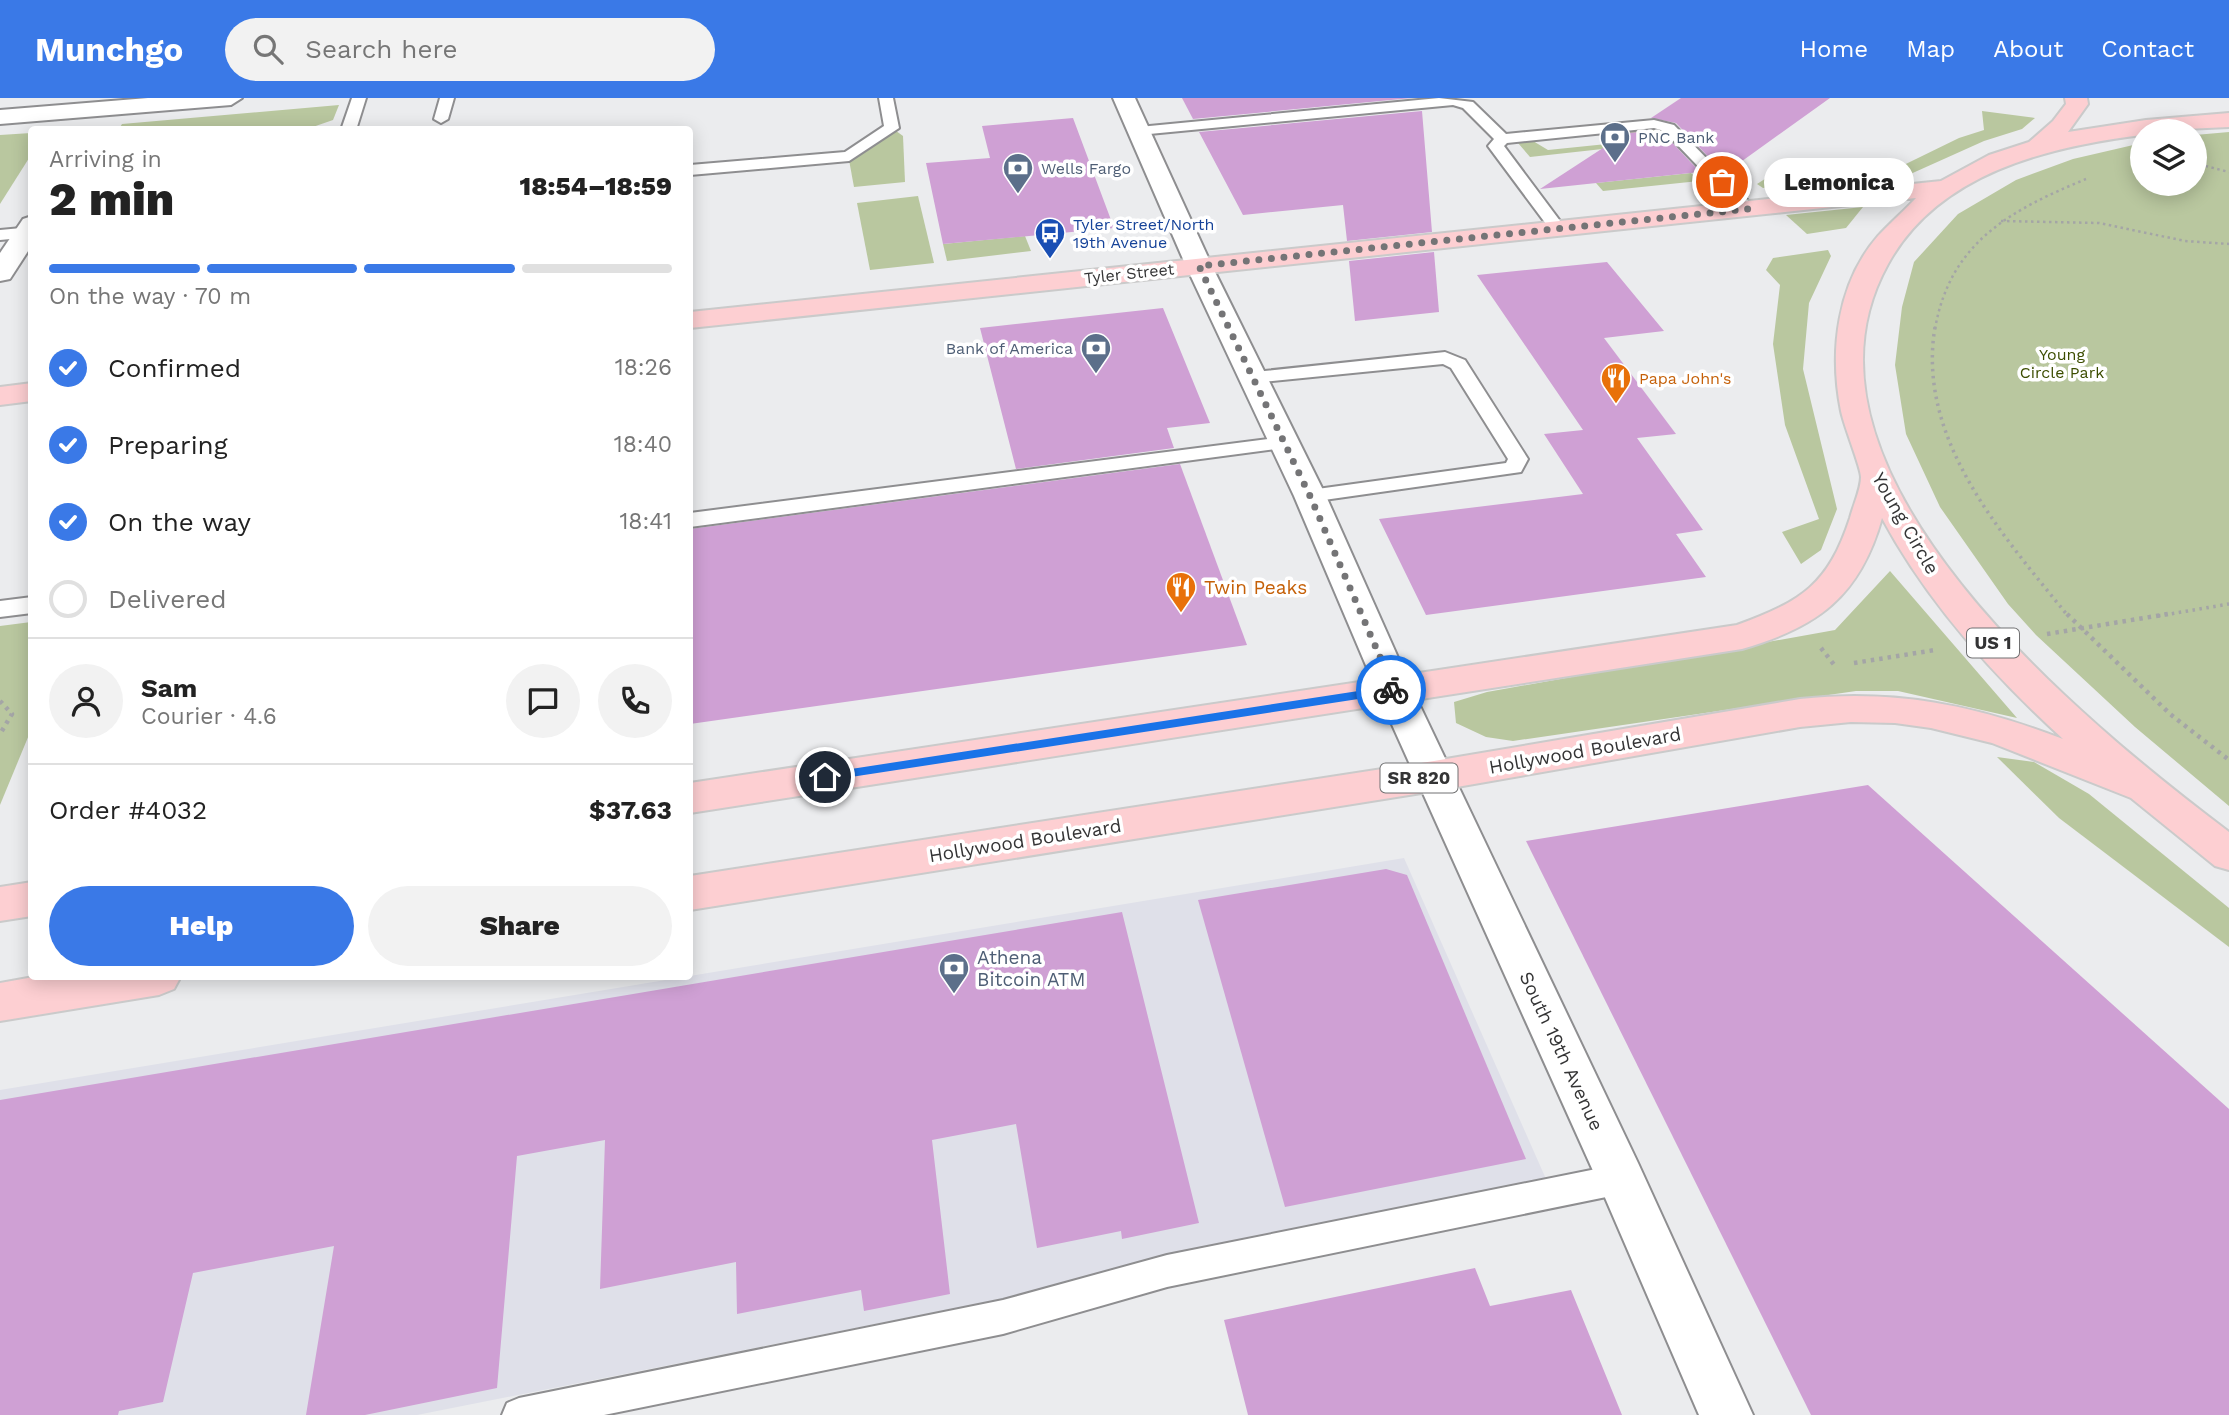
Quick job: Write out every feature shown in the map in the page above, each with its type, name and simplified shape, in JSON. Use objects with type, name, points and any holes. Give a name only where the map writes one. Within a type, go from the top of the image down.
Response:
[{"type":"main road","name":"US 1","points":[[2037,147],[2062,126],[2077,104],[2076,98]]},
{"type":"main road","name":"Young Circle","points":[[2229,120],[2139,129],[2037,147],[2005,157],[1945,188],[1890,235],[1863,279],[1853,307],[1849,359],[1852,400],[1877,476],[1898,517],[1937,578],[2026,681],[2139,786],[2229,854]]},
{"type":"main road","name":"Tyler Street","points":[[693,320],[1945,188]]},
{"type":"main road","points":[[0,396],[28,392]]},
{"type":"main road","points":[[693,798],[1394,689],[1679,648],[1742,636],[1786,622],[1829,595],[1852,562],[1865,526],[1877,476]]},
{"type":"main road","name":"Hollywood Boulevard","points":[[693,893],[1433,776],[1800,713],[1859,708],[1918,713],[1990,729],[2139,786]]},
{"type":"main road","points":[[0,904],[28,900]]},
{"type":"main road","points":[[0,1002],[135,980]]},
{"type":"street","points":[[0,117],[107,103],[231,98]]},
{"type":"street","name":"South 19th Avenue","points":[[1124,98],[1199,266],[1310,496],[1433,776],[1621,1179],[1726,1415]]},
{"type":"street","points":[[93,126],[107,103]]},
{"type":"street","points":[[0,273],[22,231]]},
{"type":"lane","points":[[349,126],[359,98]]},
{"type":"lane","points":[[441,119],[447,98]]},
{"type":"lane","points":[[693,170],[849,156],[892,128],[886,98]]},
{"type":"lane","points":[[1139,131],[1453,102],[1468,106],[1502,139]]},
{"type":"lane","points":[[1559,229],[1496,146],[1502,139],[1654,124],[1669,128],[1748,209]]},
{"type":"lane","points":[[1252,377],[1445,358],[1458,364],[1518,459],[1514,468],[1310,496]]},
{"type":"lane","points":[[693,520],[1284,443]]},
{"type":"lane","points":[[0,609],[28,606]]},
{"type":"lane","points":[[519,1415],[1003,1317],[1167,1271],[1621,1179]]},
{"type":"path","points":[[2207,166],[2229,172]]},
{"type":"path","points":[[2092,177],[2029,203],[2001,221],[1957,266],[1939,306],[1930,358],[1937,404],[1965,478],[2011,545],[2080,630],[2170,714],[2229,760]]},
{"type":"path","points":[[2001,221],[2099,223],[2185,241],[2229,244]]},
{"type":"path","points":[[2036,635],[2229,604]]},
{"type":"path","points":[[1814,638],[1834,666],[1942,649]]},
{"type":"path","points":[[0,701],[12,714],[0,734]]},
{"type":"shaded area","points":[[1404,858],[1546,1179],[1017,1296],[417,1415],[0,1415],[0,1090],[666,980],[693,980],[693,975]]},
{"type":"green space","points":[[339,105],[333,120],[316,126],[121,126]]},
{"type":"green space","points":[[1982,111],[2035,118],[2022,129],[1984,141],[1886,185],[1830,190],[1832,184],[1850,169],[1860,178],[1873,180],[1959,138],[1984,130]]},
{"type":"green space","points":[[892,128],[903,136],[905,182],[854,187],[849,160]]},
{"type":"green space","points":[[1658,129],[1675,141],[1530,157],[1518,143],[1533,141],[1548,150],[1636,141],[1624,132]]},
{"type":"green space","name":"Young Circle Park","points":[[2229,132],[2229,806],[2135,727],[2036,635],[2008,604],[1940,507],[1906,434],[1895,365],[1902,307],[1914,262],[1958,214],[2016,180],[2073,159],[2130,146],[2130,196],[2207,196],[2207,134]]},
{"type":"green space","points":[[28,133],[28,160],[0,204],[0,135]]},
{"type":"green space","points":[[1782,168],[1815,173],[1803,183],[1763,188],[1757,184]]},
{"type":"green space","points":[[1691,173],[1699,181],[1603,191],[1596,183]]},
{"type":"green space","points":[[918,196],[934,263],[870,270],[857,203]]},
{"type":"green space","points":[[1863,207],[1846,228],[1807,234],[1786,215]]},
{"type":"green space","points":[[1025,236],[1031,251],[947,261],[943,244]]},
{"type":"green space","points":[[1828,250],[1831,256],[1809,303],[1803,369],[1837,509],[1821,550],[1801,564],[1782,532],[1819,519],[1785,425],[1773,344],[1780,285],[1766,270],[1773,258]]},
{"type":"green space","points":[[1890,571],[2017,718],[1898,691],[1856,691],[1513,741],[1486,737],[1456,723],[1454,702],[1487,692],[1835,630]]},
{"type":"green space","points":[[28,622],[28,737],[0,805],[0,626]]},
{"type":"green space","points":[[1997,757],[2034,762],[2089,794],[2229,908],[2229,947],[2059,818]]},
{"type":"building","points":[[1182,98],[1412,98],[1193,119]]},
{"type":"building","points":[[1681,98],[1830,98],[1731,169],[1721,170],[1676,123],[1651,118]]},
{"type":"building","points":[[1422,111],[1432,232],[1347,241],[1343,205],[1243,215],[1199,132]]},
{"type":"building","name":"Wells Fargo","points":[[1073,118],[1114,228],[943,244],[926,163],[990,158],[982,126]]},
{"type":"building","name":"PNC Bank","points":[[1626,133],[1663,133],[1700,172],[1540,189]]},
{"type":"building","points":[[1434,252],[1439,312],[1355,321],[1349,261]]},
{"type":"building","points":[[1607,262],[1664,331],[1604,338],[1676,434],[1637,438],[1703,530],[1676,534],[1706,577],[1426,615],[1379,519],[1583,494],[1544,434],[1583,430],[1477,275]]},
{"type":"building","points":[[1163,308],[1210,423],[1167,428],[1174,448],[1016,469],[980,328]]},
{"type":"building","points":[[1180,464],[1247,645],[693,724],[693,529]]},
{"type":"building","points":[[1868,785],[2229,1109],[2229,1415],[1811,1415],[1526,841]]},
{"type":"building","points":[[1386,869],[1407,875],[1526,1159],[1285,1207],[1198,900]]},
{"type":"building","points":[[1122,912],[1199,1223],[1122,1239],[1121,1231],[1037,1248],[1016,1124],[932,1140],[950,1294],[864,1311],[861,1290],[737,1314],[736,1262],[600,1289],[605,1140],[517,1156],[497,1388],[365,1415],[306,1415],[334,1246],[193,1273],[163,1402],[119,1411],[118,1415],[0,1415],[0,1100]]},
{"type":"building","points":[[1475,1268],[1490,1306],[1571,1290],[1622,1415],[1248,1415],[1224,1320]]},
{"type":"way so far","points":[[1391,690],[1394,689],[1310,496],[1199,266],[1748,209],[1722,182]]},
{"type":"place","name":"PNC Bank","points":[[1615,164]]},
{"type":"place","name":"Lemonica","points":[[1722,182]]},
{"type":"place","name":"Wells Fargo","points":[[1018,195]]},
{"type":"place","name":"Tyler Street/North 19th Avenue","points":[[1050,260]]},
{"type":"place","name":"Bank of America","points":[[1096,375]]},
{"type":"place","name":"Papa John's","points":[[1616,405]]},
{"type":"place","name":"Twin Peaks","points":[[1181,614]]},
{"type":"place","name":"Athena Bitcoin ATM","points":[[954,995]]},
{"type":"route","points":[[825,777],[1391,690]]}]
